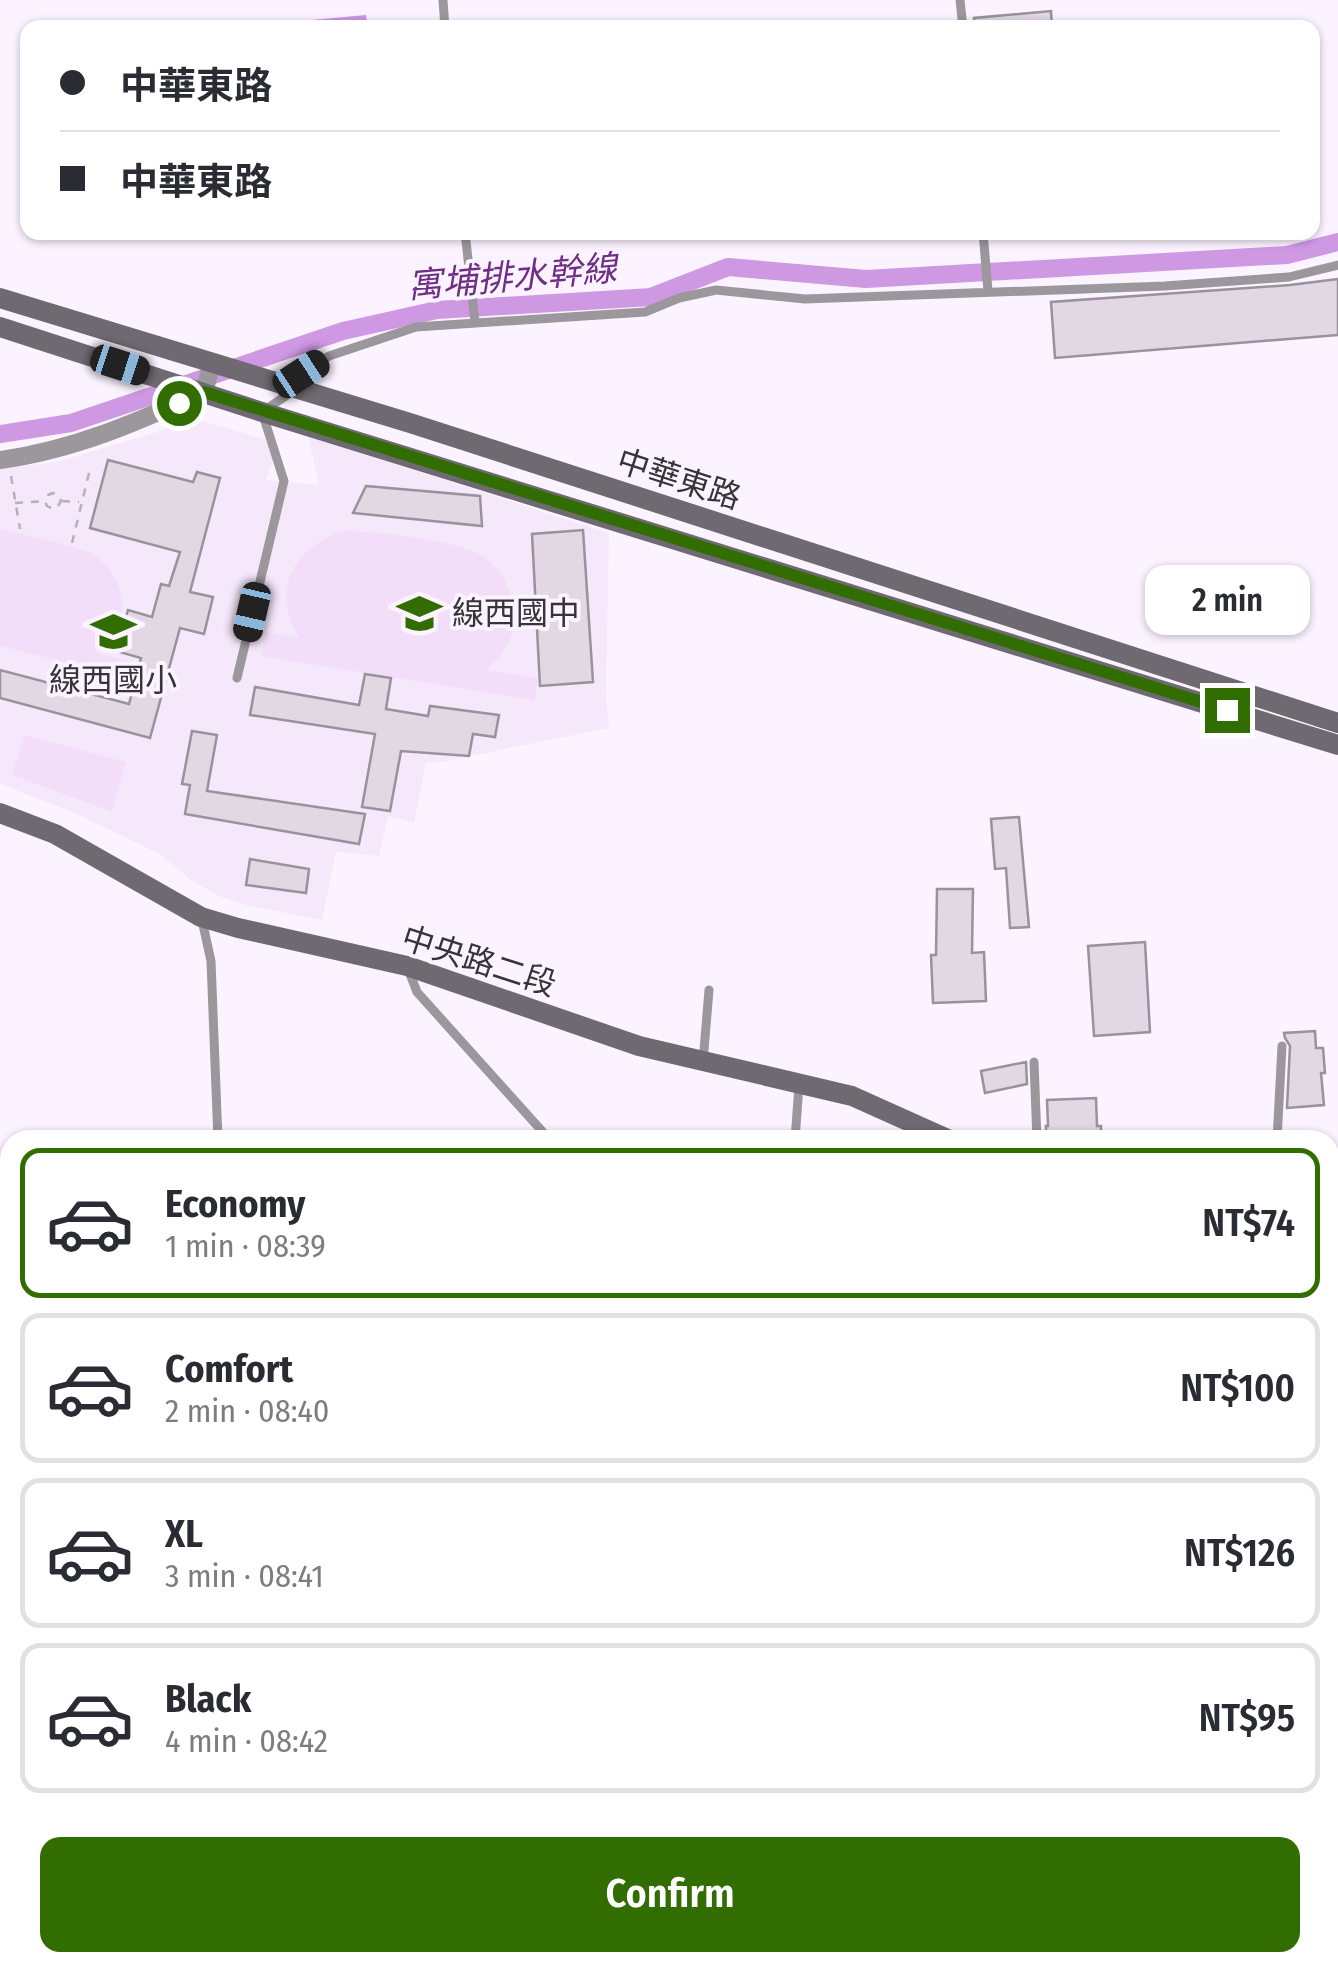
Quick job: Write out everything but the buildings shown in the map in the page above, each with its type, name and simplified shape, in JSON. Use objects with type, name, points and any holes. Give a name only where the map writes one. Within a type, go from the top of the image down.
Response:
[{"type":"main road","name":"中華東路","points":[[0,298],[410,423],[1338,723]]},
{"type":"main road","name":"中華東路","points":[[0,327],[262,412],[1338,744]]},
{"type":"main road","name":"中央路二段","points":[[0,813],[54,834],[201,917],[407,966],[639,1046],[852,1096],[928,1130]]},
{"type":"street","points":[[5,463],[121,430],[204,392],[212,363]]},
{"type":"lane","points":[[466,240],[475,322]]},
{"type":"lane","points":[[983,240],[988,291]]},
{"type":"lane","points":[[237,678],[284,482],[262,412],[296,389],[301,374],[329,356],[416,328],[645,312],[680,298],[716,290],[805,299],[1165,286],[1289,277],[1338,265]]},
{"type":"lane","points":[[201,917],[211,961],[218,1130]]},
{"type":"lane","points":[[407,966],[417,992],[541,1130]]},
{"type":"lane","points":[[702,1062],[709,990]]},
{"type":"lane","points":[[1278,1130],[1282,1046]]},
{"type":"lane","points":[[1034,1062],[1037,1130]]},
{"type":"lane","points":[[795,1130],[799,1085]]},
{"type":"path","points":[[5,463],[20,528]]},
{"type":"path","points":[[72,543],[90,469]]},
{"type":"path","points":[[45,501],[53,493],[61,501]]},
{"type":"path","points":[[15,503],[45,501]]},
{"type":"path","points":[[45,501],[53,509],[61,501]]},
{"type":"path","points":[[61,501],[82,502]]},
{"type":"shaded area","points":[[366,15],[367,20],[312,20]]},
{"type":"shaded area","name":"線西國中","points":[[197,420],[265,439],[278,447],[266,480],[319,485],[308,436],[609,533],[609,728],[426,763],[414,823],[388,816],[379,856],[336,852],[322,920],[219,896],[191,880],[161,855],[77,814],[0,784],[0,469],[57,462]]},
{"type":"shaded area","points":[[0,529],[85,551],[106,566],[119,588],[122,613],[112,637],[94,652],[137,663],[133,679],[0,646]]},
{"type":"shaded area","points":[[340,531],[436,541],[484,557],[509,589],[514,615],[509,641],[487,670],[539,678],[534,700],[261,656],[266,632],[299,638],[286,600],[291,574],[305,553]]},
{"type":"shaded area","points":[[24,735],[126,762],[112,812],[12,775]]},
{"type":"waterway","name":"寓埔排水幹線","points":[[0,434],[71,423],[343,331],[437,310],[651,297],[728,267],[866,279],[1287,255],[1338,242]]},
{"type":"place","name":"線西國中","points":[[419,613]]},
{"type":"place","name":"線西國小","points":[[113,632]]},
{"type":"route","points":[[179,403],[204,392],[1227,710]]}]
